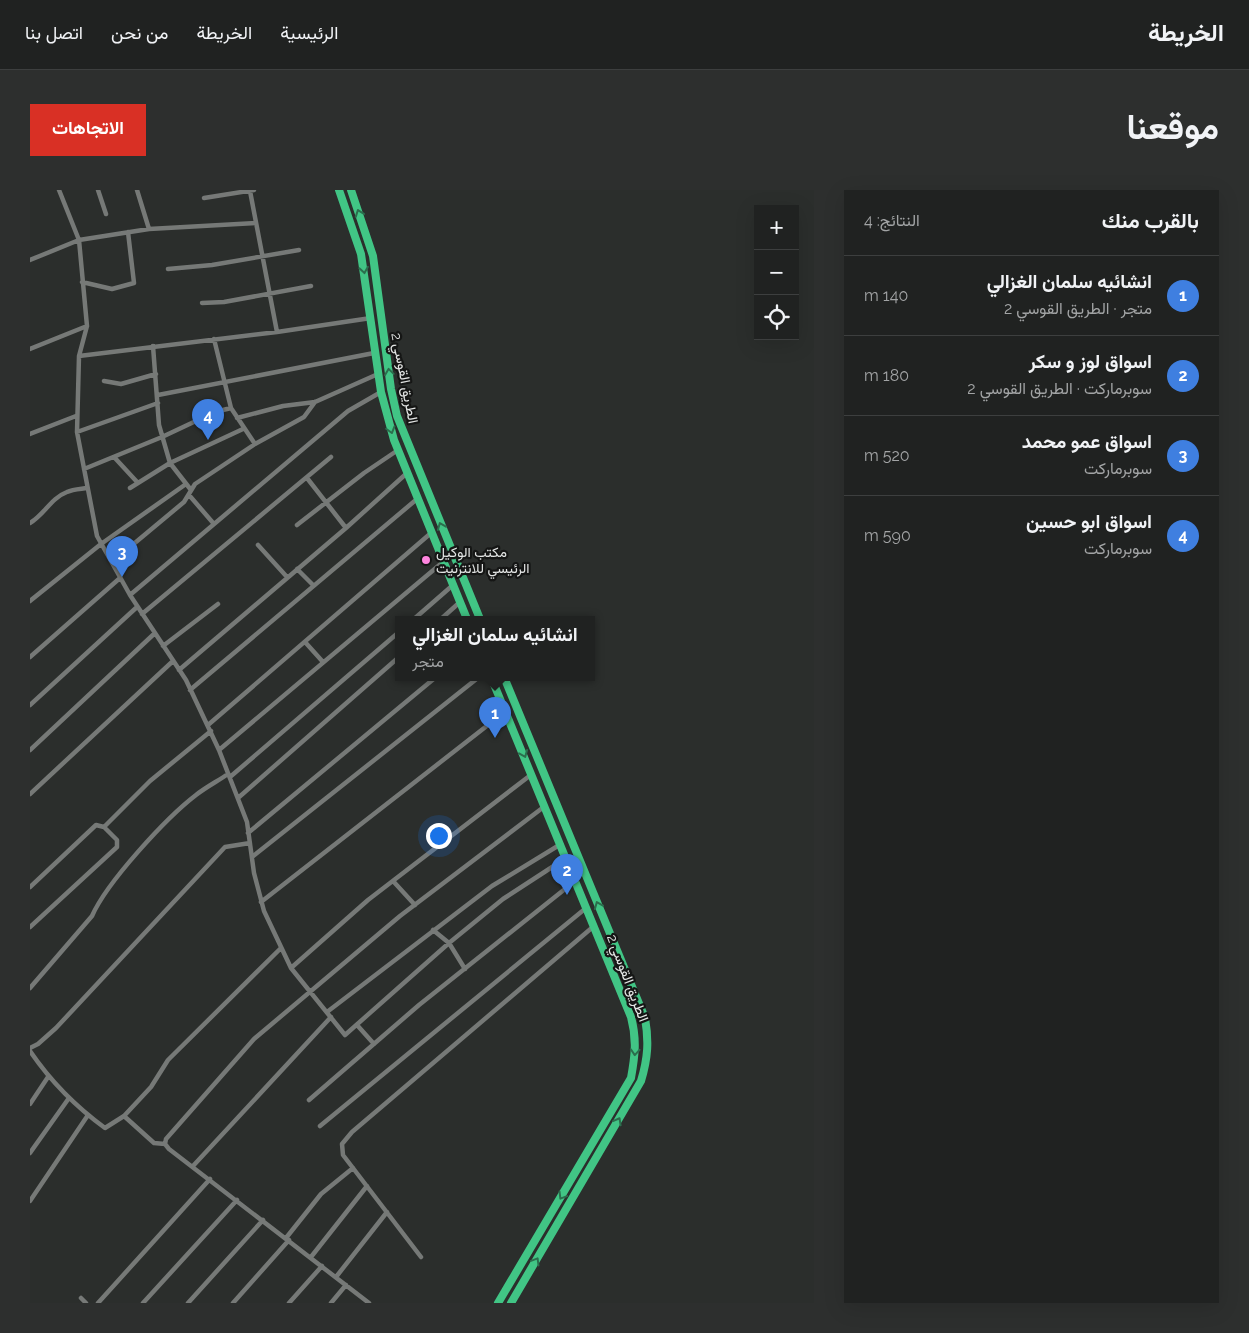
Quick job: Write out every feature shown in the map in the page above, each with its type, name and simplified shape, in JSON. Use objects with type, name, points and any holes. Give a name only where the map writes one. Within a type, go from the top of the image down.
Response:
[{"type":"highway","name":"الطريق القوسي 2","points":[[340,190],[361,254],[381,392],[398,450],[466,616]]},
{"type":"highway","name":"الطريق القوسي 2","points":[[351,190],[373,256],[391,389],[397,416],[479,616]]},
{"type":"highway","name":"الطريق القوسي 2","points":[[493,681],[595,926],[635,1032],[636,1054],[631,1078],[498,1303]]},
{"type":"highway","name":"الطريق القوسي 2","points":[[506,681],[644,1018],[648,1038],[647,1062],[640,1080],[511,1303]]},
{"type":"highway","points":[[501,700],[512,696]]},
{"type":"highway","points":[[507,713],[518,712]]},
{"type":"street","points":[[59,190],[79,240],[86,326],[78,356],[76,416],[77,432],[97,536],[130,596],[179,670],[211,731],[238,798],[248,833],[261,902],[291,968],[345,1035],[449,943],[503,899],[566,858]]},
{"type":"street","points":[[98,190],[106,214]]},
{"type":"street","points":[[138,190],[150,229]]},
{"type":"street","points":[[204,198],[252,190],[256,223],[277,332]]},
{"type":"street","points":[[30,260],[79,240],[150,229],[256,223]]},
{"type":"street","points":[[82,282],[112,289],[134,283],[128,232]]},
{"type":"street","points":[[168,269],[263,257],[299,250]]},
{"type":"street","points":[[202,303],[224,302],[311,286]]},
{"type":"street","points":[[78,356],[277,332],[371,318]]},
{"type":"street","points":[[30,349],[86,326]]},
{"type":"street","points":[[214,339],[231,408],[255,444]]},
{"type":"street","points":[[153,346],[159,425],[170,463],[214,524]]},
{"type":"street","points":[[158,395],[374,353]]},
{"type":"street","points":[[104,381],[121,384],[156,374]]},
{"type":"street","points":[[237,418],[283,406],[315,402],[378,374]]},
{"type":"street","points":[[130,596],[348,411],[381,392]]},
{"type":"street","points":[[112,562],[190,493],[195,484],[255,444],[304,417],[315,402]]},
{"type":"street","points":[[77,432],[158,403]]},
{"type":"street","points":[[84,469],[162,437],[216,412],[231,408]]},
{"type":"street","points":[[30,434],[76,416]]},
{"type":"street","points":[[130,488],[170,463],[244,428]]},
{"type":"street","points":[[297,525],[364,473],[398,450]]},
{"type":"street","points":[[114,457],[138,483]]},
{"type":"street","points":[[142,614],[331,457]]},
{"type":"street","points":[[179,670],[346,528],[407,473]]},
{"type":"street","points":[[307,478],[346,528]]},
{"type":"street","points":[[30,601],[102,544],[186,484]]},
{"type":"street","points":[[30,524],[41,517],[55,499],[67,492],[87,488]]},
{"type":"street","points":[[190,690],[417,498]]},
{"type":"street","points":[[208,725],[432,533]]},
{"type":"street","points":[[258,545],[287,577]]},
{"type":"street","points":[[219,750],[443,562]]},
{"type":"street","points":[[297,569],[313,585]]},
{"type":"street","points":[[30,657],[120,578]]},
{"type":"street","points":[[417,616],[453,585]]},
{"type":"street","points":[[444,616],[460,602]]},
{"type":"street","points":[[163,646],[218,604]]},
{"type":"street","points":[[30,705],[137,606]]},
{"type":"street","points":[[30,750],[155,633]]},
{"type":"street","points":[[30,988],[92,916],[98,903],[138,853],[196,795],[229,775],[395,635]]},
{"type":"street","points":[[305,642],[323,662]]},
{"type":"street","points":[[30,794],[173,661]]},
{"type":"street","points":[[238,798],[395,661]]},
{"type":"street","points":[[248,833],[431,681]]},
{"type":"street","points":[[252,857],[474,681]]},
{"type":"street","points":[[261,902],[507,713]]},
{"type":"street","points":[[104,827],[150,781],[211,731]]},
{"type":"street","points":[[291,968],[393,881],[532,774]]},
{"type":"street","points":[[166,1144],[166,1139],[254,1039],[310,990],[415,905],[545,806]]},
{"type":"street","points":[[30,886],[96,826],[104,827],[117,840],[117,847],[30,927]]},
{"type":"street","points":[[250,843],[225,847],[56,1028],[30,1050],[48,1077],[69,1098],[105,1128],[124,1116],[151,1087],[168,1060],[281,948]]},
{"type":"street","points":[[328,1012],[492,886],[561,844]]},
{"type":"street","points":[[309,1100],[465,969],[576,880]]},
{"type":"street","points":[[393,881],[415,905]]},
{"type":"street","points":[[320,1126],[587,907]]},
{"type":"street","points":[[421,1257],[343,1155],[342,1144],[346,1138],[595,926]]},
{"type":"street","points":[[433,930],[449,943],[465,969]]},
{"type":"street","points":[[193,1166],[331,1018]]},
{"type":"street","points":[[357,1025],[374,1044]]},
{"type":"street","points":[[30,1104],[48,1077]]},
{"type":"street","points":[[30,1154],[69,1098]]},
{"type":"street","points":[[30,1202],[88,1115]]},
{"type":"street","points":[[124,1116],[154,1143],[166,1144],[369,1303]]},
{"type":"street","points":[[233,1303],[288,1239],[320,1194],[353,1168]]},
{"type":"street","points":[[98,1303],[210,1179]]},
{"type":"street","points":[[311,1258],[367,1186]]},
{"type":"street","points":[[142,1303],[237,1200]]},
{"type":"street","points":[[336,1277],[387,1212]]},
{"type":"street","points":[[188,1303],[263,1220]]},
{"type":"street","points":[[289,1303],[322,1266]]},
{"type":"street","points":[[331,1303],[346,1286]]},
{"type":"street","points":[[80,1298],[86,1303]]},
{"type":"place","name":"اسواق ابو حسين","points":[[208,440]]},
{"type":"place","name":"مكتب الوكيل الرئيسي للانترنيت","points":[[426,560]]},
{"type":"place","name":"اسواق عمو محمد","points":[[122,577]]},
{"type":"place","name":"انشائيه سلمان الغزالي","points":[[495,738]]},
{"type":"place","name":"اسواق لوز و سكر","points":[[567,895]]}]
